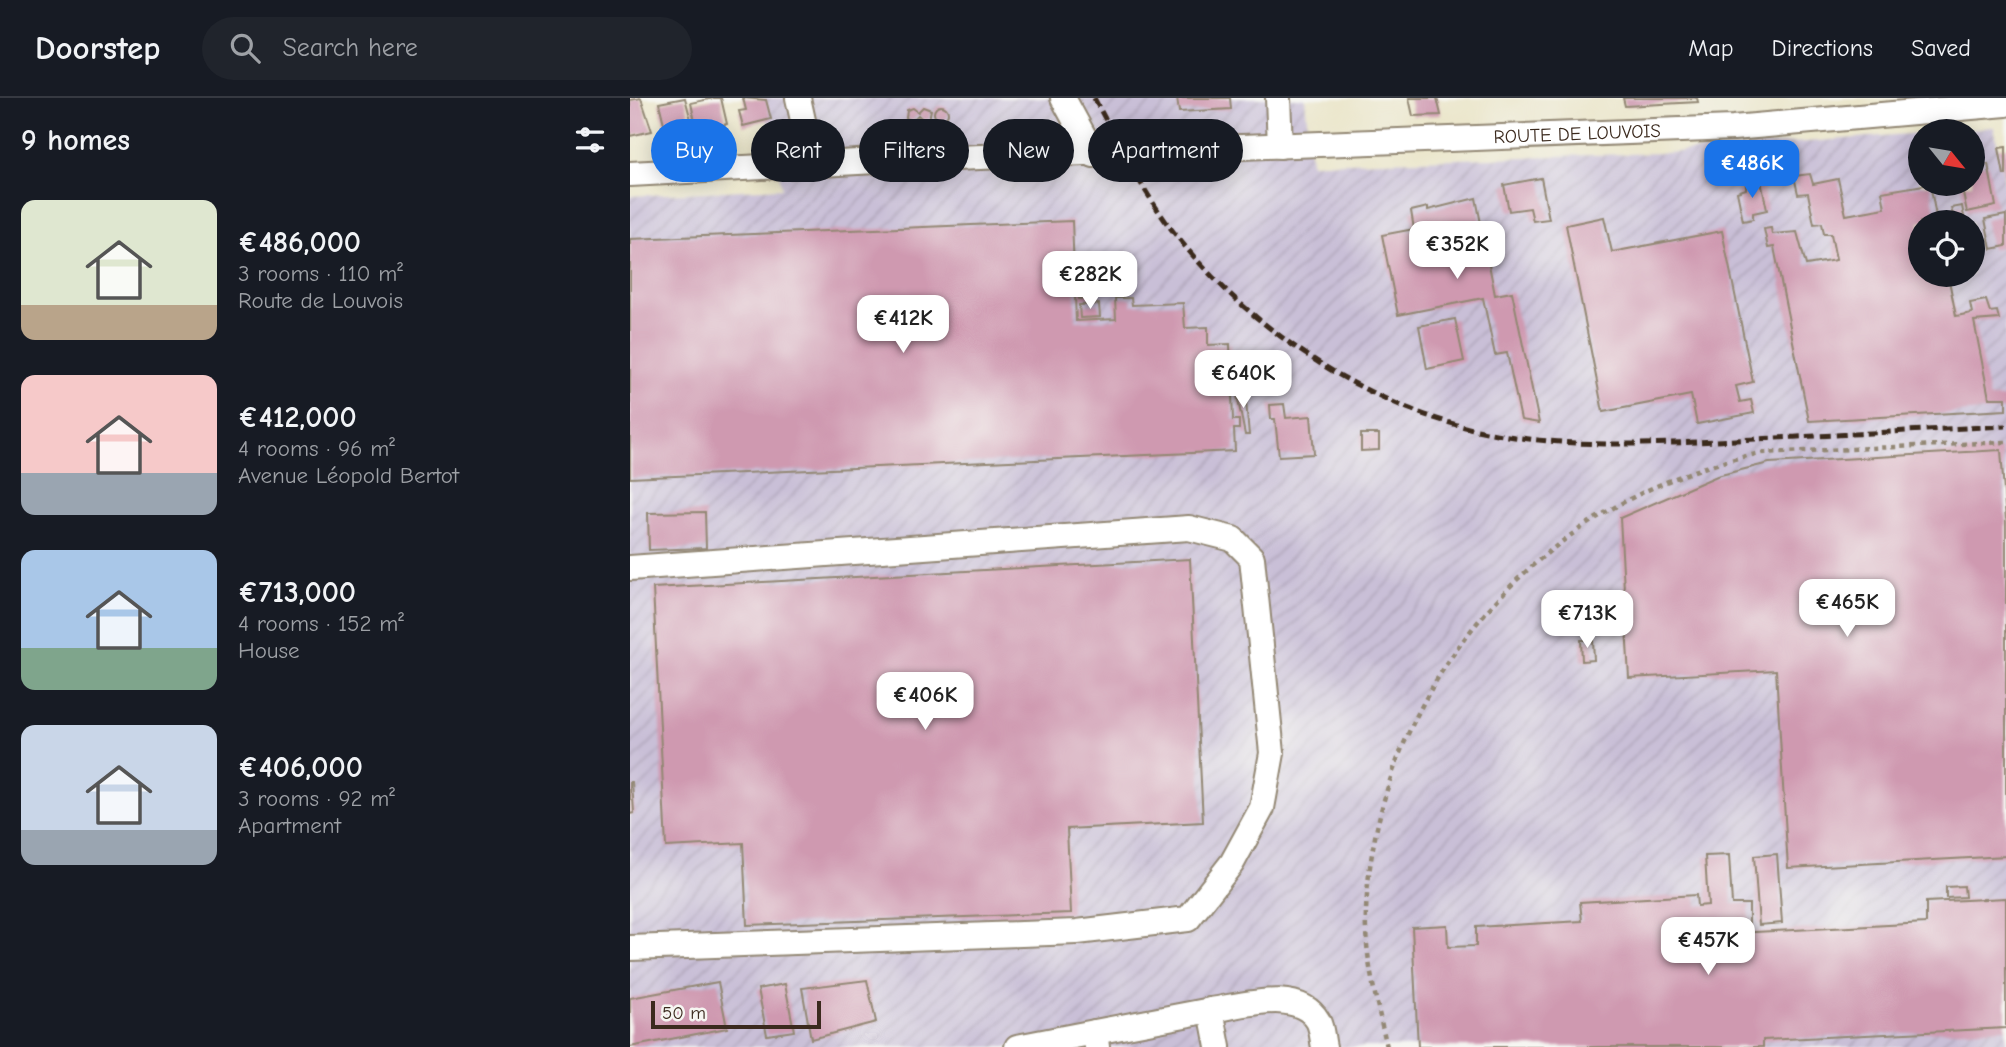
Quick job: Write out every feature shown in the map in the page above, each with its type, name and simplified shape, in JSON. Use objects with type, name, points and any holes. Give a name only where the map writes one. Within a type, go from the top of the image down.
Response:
[{"type":"street","points":[[799,98],[803,119]]},
{"type":"street","points":[[1063,98],[1088,144]]},
{"type":"street","points":[[1278,98],[1280,146]]},
{"type":"street","name":"ROUTE DE LOUVOIS","points":[[1243,147],[1733,128],[2006,104]]},
{"type":"street","name":"ROUTE DE LOUVOIS","points":[[845,163],[1088,155]]},
{"type":"street","name":"ROUTE DE LOUVOIS","points":[[630,174],[751,167]]},
{"type":"street","points":[[630,568],[1189,528],[1233,539],[1252,558],[1272,753],[1262,808],[1232,863],[1188,919],[1077,932],[630,948]]},
{"type":"street","points":[[1017,1047],[1096,1040],[1211,1010],[1290,1001],[1308,1008],[1318,1022],[1324,1047]]},
{"type":"street","points":[[1211,1010],[1218,1047]]},
{"type":"path","points":[[1387,1047],[1369,955],[1366,912],[1381,814],[1406,736],[1427,692],[1451,653],[1513,583],[1545,554],[1593,520],[1635,496],[1724,460],[1761,453],[2006,442]]},
{"type":"shaded area","points":[[763,98],[1305,98],[1311,163],[1665,153],[1908,134],[1908,196],[1985,196],[1985,128],[1994,127],[2006,189],[2006,1047],[630,1047],[630,196],[782,188],[781,182],[845,182],[845,119],[767,119]]},
{"type":"building","points":[[641,98],[651,131],[630,136],[630,100]]},
{"type":"building","points":[[685,98],[691,119],[663,119],[659,103]]},
{"type":"building","points":[[721,98],[726,119],[694,119],[691,103]]},
{"type":"building","points":[[743,98],[766,100],[771,119],[751,119],[751,124],[743,126],[739,111],[746,110]]},
{"type":"building","points":[[1177,98],[1230,98],[1231,109],[1179,112]]},
{"type":"building","points":[[1409,98],[1437,98],[1441,115],[1413,116]]},
{"type":"building","points":[[1623,98],[1697,98],[1698,102],[1625,106]]},
{"type":"building","points":[[923,107],[931,110],[929,119],[922,119],[918,115],[914,119],[906,118],[907,110],[913,108],[918,112]]},
{"type":"building","points":[[936,108],[946,108],[946,118],[936,118]]},
{"type":"building","points":[[2006,147],[2006,175],[2004,175],[1999,148]]},
{"type":"building","points":[[1988,164],[1996,206],[1967,210],[1964,196],[1985,196],[1985,165]]},
{"type":"building","points":[[1810,174],[1813,184],[1838,179],[1846,215],[1885,208],[1882,192],[1908,188],[1908,196],[1932,196],[1935,210],[1908,210],[1908,287],[1950,287],[1956,316],[1972,313],[1970,303],[1986,300],[1990,312],[1997,311],[1999,319],[1974,321],[1989,398],[2006,398],[2006,410],[1809,421],[1774,247],[1768,248],[1764,229],[1771,228],[1772,234],[1797,232],[1806,265],[1836,260],[1831,234],[1824,234],[1822,223],[1814,224],[1808,193],[1798,194],[1794,176]]},
{"type":"building","points":[[1541,178],[1549,219],[1533,221],[1530,208],[1509,211],[1504,185]]},
{"type":"building","points":[[1761,181],[1767,210],[1753,213],[1753,219],[1743,221],[1737,192],[1746,189],[1746,184]]},
{"type":"building","points":[[1476,198],[1495,295],[1512,292],[1539,423],[1521,420],[1507,353],[1495,355],[1483,298],[1398,315],[1382,235],[1414,229],[1411,211],[1428,207],[1428,210]]},
{"type":"building","points":[[1962,206],[1963,210],[1952,210]]},
{"type":"building","points":[[2006,215],[2006,246],[1991,249],[1985,219]]},
{"type":"building","points":[[1604,217],[1612,252],[1722,231],[1753,382],[1736,386],[1740,402],[1751,400],[1754,413],[1697,424],[1691,395],[1603,412],[1566,225]]},
{"type":"building","points":[[1072,221],[1076,321],[1116,319],[1115,298],[1131,298],[1132,305],[1183,303],[1185,328],[1208,327],[1208,345],[1230,344],[1233,420],[1239,420],[1239,429],[1234,429],[1235,451],[630,478],[630,239]]},
{"type":"building","points":[[1078,267],[1097,267],[1098,298],[1079,299]]},
{"type":"building","points":[[1099,304],[1100,317],[1080,318],[1079,305]]},
{"type":"building","points":[[1455,319],[1464,361],[1427,369],[1419,326]]},
{"type":"building","points":[[1236,390],[1245,390],[1249,435],[1245,435]]},
{"type":"building","points":[[1284,404],[1286,418],[1311,416],[1314,454],[1279,456],[1275,419],[1271,419],[1270,405]]},
{"type":"building","points":[[1361,434],[1379,434],[1379,450],[1361,451]]},
{"type":"building","points":[[2001,450],[2006,522],[2006,856],[1788,868],[1776,670],[1629,678],[1620,518],[1717,476],[1769,463]]},
{"type":"building","points":[[705,512],[706,548],[649,550],[648,513]]},
{"type":"building","points":[[1190,559],[1203,822],[1067,829],[1071,913],[747,925],[743,843],[666,847],[653,588]]},
{"type":"building","points":[[1581,640],[1593,640],[1594,660],[1582,661]]},
{"type":"building","points":[[630,782],[634,813],[630,814]]},
{"type":"building","points":[[1777,854],[1782,923],[1759,925],[1754,856]]},
{"type":"building","points":[[1729,855],[1732,904],[1749,904],[1749,929],[1698,932],[1699,935],[1926,923],[1926,902],[2006,898],[2006,1028],[1763,1040],[1763,1047],[1418,1047],[1412,927],[1447,925],[1448,947],[1476,946],[1476,927],[1582,921],[1580,902],[1696,895],[1697,906],[1708,905],[1705,856]]},
{"type":"building","points":[[1964,886],[1965,897],[1946,898],[1946,887]]},
{"type":"building","points":[[867,980],[876,1022],[811,1039],[802,988]]},
{"type":"building","points":[[718,982],[727,1028],[630,1047],[630,998]]},
{"type":"building","points":[[785,984],[794,1031],[767,1035],[758,989]]},
{"type":"railway","points":[[1094,98],[1158,211],[1227,292],[1261,321],[1335,373],[1416,411],[1491,433],[1526,439],[1596,444],[1701,442],[2006,426]]}]
